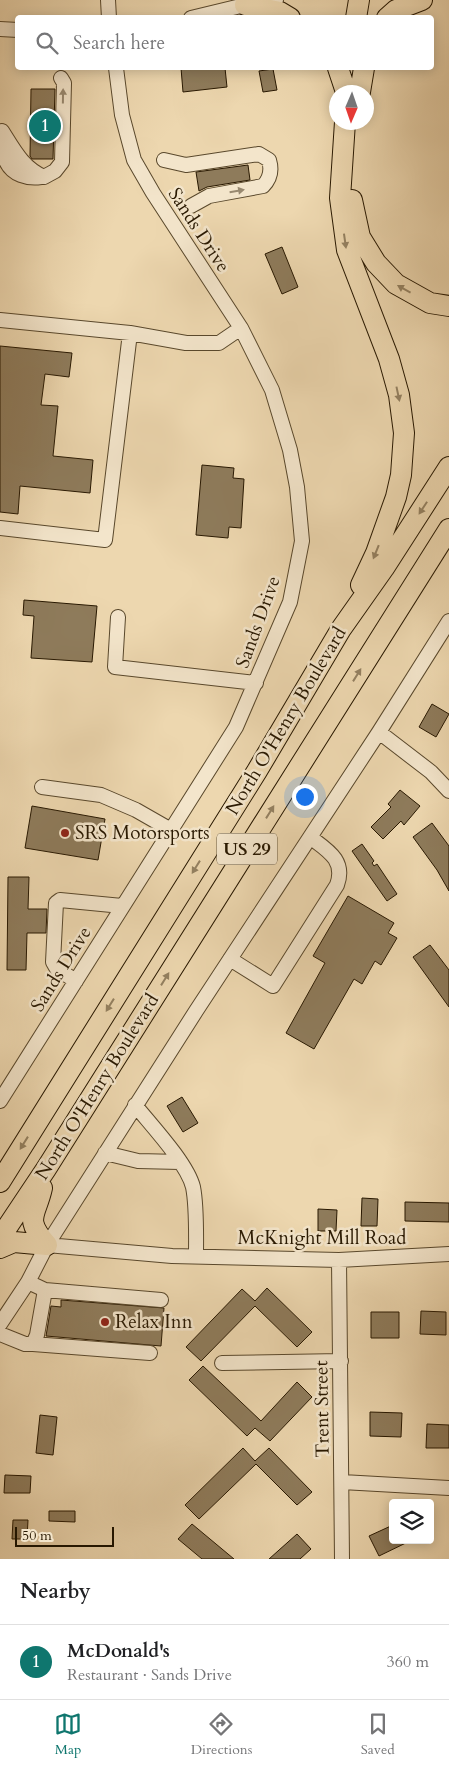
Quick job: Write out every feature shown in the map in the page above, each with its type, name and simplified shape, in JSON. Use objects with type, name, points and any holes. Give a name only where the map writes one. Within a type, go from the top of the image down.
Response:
[{"type":"highway","points":[[356,15],[359,0]]},
{"type":"highway","points":[[390,15],[396,10],[422,0]]},
{"type":"highway","points":[[246,5],[280,12],[285,15]]},
{"type":"highway","points":[[339,70],[344,85]]},
{"type":"highway","points":[[348,85],[350,70]]},
{"type":"highway","points":[[361,85],[364,70]]},
{"type":"highway","points":[[341,628],[376,553],[396,498],[401,475],[404,432],[399,395],[389,359],[347,250],[340,198],[344,130]]},
{"type":"highway","points":[[356,130],[352,172],[352,202],[360,237],[376,263],[396,284],[430,303],[449,306]]},
{"type":"highway","name":"North O'Henry Boulevard","points":[[0,1182],[246,788],[341,628],[384,568],[449,467]]},
{"type":"highway","name":"North O'Henry Boulevard","points":[[0,1238],[46,1169],[449,529]]},
{"type":"highway","points":[[46,1169],[41,1196],[33,1213],[32,1221],[46,1245]]},
{"type":"highway","points":[[0,1248],[14,1242],[46,1245]]},
{"type":"street","points":[[108,0],[109,15]]},
{"type":"street","points":[[204,15],[276,0]]},
{"type":"street","points":[[0,29],[15,30]]},
{"type":"street","name":"Sands Drive","points":[[0,1101],[236,727],[290,602],[302,541],[297,487],[290,450],[272,390],[241,328],[152,193],[134,160],[126,132],[116,70]]},
{"type":"street","points":[[2,131],[18,156],[32,172],[44,177],[55,171],[62,162],[64,83],[62,78]]},
{"type":"street","points":[[164,160],[186,165],[259,154],[269,160],[271,167],[268,181],[263,186],[209,196],[191,206]]},
{"type":"street","points":[[0,320],[130,333],[186,344],[219,343],[241,328]]},
{"type":"street","points":[[0,528],[105,540],[130,333]]},
{"type":"street","points":[[118,617],[115,667],[256,683]]},
{"type":"street","points":[[0,1324],[28,1282],[46,1245],[135,1105],[449,622]]},
{"type":"street","points":[[379,732],[431,772],[449,791]]},
{"type":"street","points":[[42,787],[101,795],[136,810],[170,830]]},
{"type":"street","points":[[230,958],[273,986],[337,884],[341,874],[337,860],[310,837]]},
{"type":"street","points":[[76,981],[57,968],[53,962],[56,903],[60,900],[122,906]]},
{"type":"street","points":[[135,1105],[180,1162],[193,1187],[196,1256]]},
{"type":"street","points":[[105,1153],[138,1160],[180,1162]]},
{"type":"street","name":"McKnight Mill Road","points":[[46,1245],[172,1256],[339,1260],[449,1254]]},
{"type":"street","name":"Trent Street","points":[[339,1260],[342,1559]]},
{"type":"street","points":[[28,1282],[45,1290],[161,1300]]},
{"type":"street","points":[[33,1344],[37,1335],[45,1290]]},
{"type":"street","points":[[0,1334],[25,1344],[150,1353]]},
{"type":"street","points":[[222,1362],[341,1361]]},
{"type":"street","points":[[342,1482],[449,1488]]},
{"type":"building","points":[[181,70],[225,70],[227,87],[183,92]]},
{"type":"building","points":[[273,70],[277,90],[263,92],[259,71]]},
{"type":"building","points":[[31,89],[55,89],[53,159],[32,159],[30,156]]},
{"type":"building","points":[[248,165],[250,180],[207,187],[199,191],[196,172]]},
{"type":"building","points":[[282,247],[298,287],[282,294],[265,254]]},
{"type":"building","points":[[0,346],[72,353],[69,377],[45,374],[41,405],[58,406],[53,456],[93,460],[90,493],[20,486],[18,514],[0,512]]},
{"type":"building","points":[[202,465],[234,468],[233,478],[244,479],[241,528],[229,527],[228,538],[196,535]]},
{"type":"building","points":[[24,600],[97,606],[92,662],[31,658],[34,616],[23,615]]},
{"type":"building","points":[[432,704],[449,714],[436,737],[419,727]]},
{"type":"building","points":[[400,790],[420,806],[404,825],[401,821],[383,839],[371,827],[391,807],[388,804]]},
{"type":"building","name":"SRS Motorsports","points":[[32,806],[105,819],[98,860],[25,848]]},
{"type":"building","points":[[432,823],[449,846],[449,891],[437,870],[413,837]]},
{"type":"building","points":[[362,844],[374,861],[372,863],[374,866],[377,864],[397,894],[387,901],[352,851]]},
{"type":"building","points":[[8,877],[29,877],[28,909],[47,909],[46,933],[27,933],[26,970],[7,970]]},
{"type":"building","points":[[348,896],[394,923],[388,933],[397,938],[381,965],[375,961],[362,984],[354,979],[314,1049],[286,1033],[325,963],[313,956]]},
{"type":"building","points":[[430,945],[449,970],[449,1007],[413,957]]},
{"type":"building","points":[[182,1097],[198,1123],[183,1132],[167,1106]]},
{"type":"building","points":[[362,1198],[378,1199],[377,1226],[361,1226]]},
{"type":"building","points":[[405,1202],[449,1203],[449,1222],[405,1221]]},
{"type":"building","points":[[318,1209],[337,1210],[336,1231],[318,1231]]},
{"type":"building","points":[[267,1288],[312,1332],[297,1347],[255,1306],[201,1361],[186,1347],[242,1289],[255,1301]]},
{"type":"building","name":"Relax Inn","points":[[61,1300],[164,1308],[161,1346],[46,1336],[51,1306],[61,1307]]},
{"type":"building","points":[[421,1311],[446,1312],[446,1335],[420,1334]]},
{"type":"building","points":[[371,1312],[399,1312],[399,1338],[371,1338]]},
{"type":"building","points":[[203,1366],[261,1421],[297,1382],[312,1397],[270,1441],[255,1428],[247,1436],[189,1380]]},
{"type":"building","points":[[370,1412],[402,1413],[401,1437],[370,1436]]},
{"type":"building","points":[[40,1415],[57,1417],[53,1455],[36,1453]]},
{"type":"building","points":[[427,1424],[449,1425],[449,1448],[426,1448]]},
{"type":"building","points":[[243,1448],[255,1461],[269,1448],[312,1492],[297,1505],[256,1464],[199,1519],[185,1505]]},
{"type":"building","points":[[5,1475],[31,1476],[30,1493],[4,1493]]},
{"type":"building","points":[[49,1511],[75,1511],[75,1522],[49,1521]]},
{"type":"building","points":[[13,1520],[28,1520],[27,1539],[12,1539]]},
{"type":"building","points":[[192,1524],[234,1559],[202,1559],[178,1539]]},
{"type":"building","points":[[389,1527],[389,1544],[404,1544],[379,1556],[369,1536]]},
{"type":"building","points":[[297,1534],[311,1549],[300,1559],[269,1559]]},
{"type":"place","name":"McDonald's","points":[[45,126]]},
{"type":"place","name":"SRS Motorsports","points":[[65,833]]},
{"type":"place","name":"Relax Inn","points":[[105,1322]]}]
